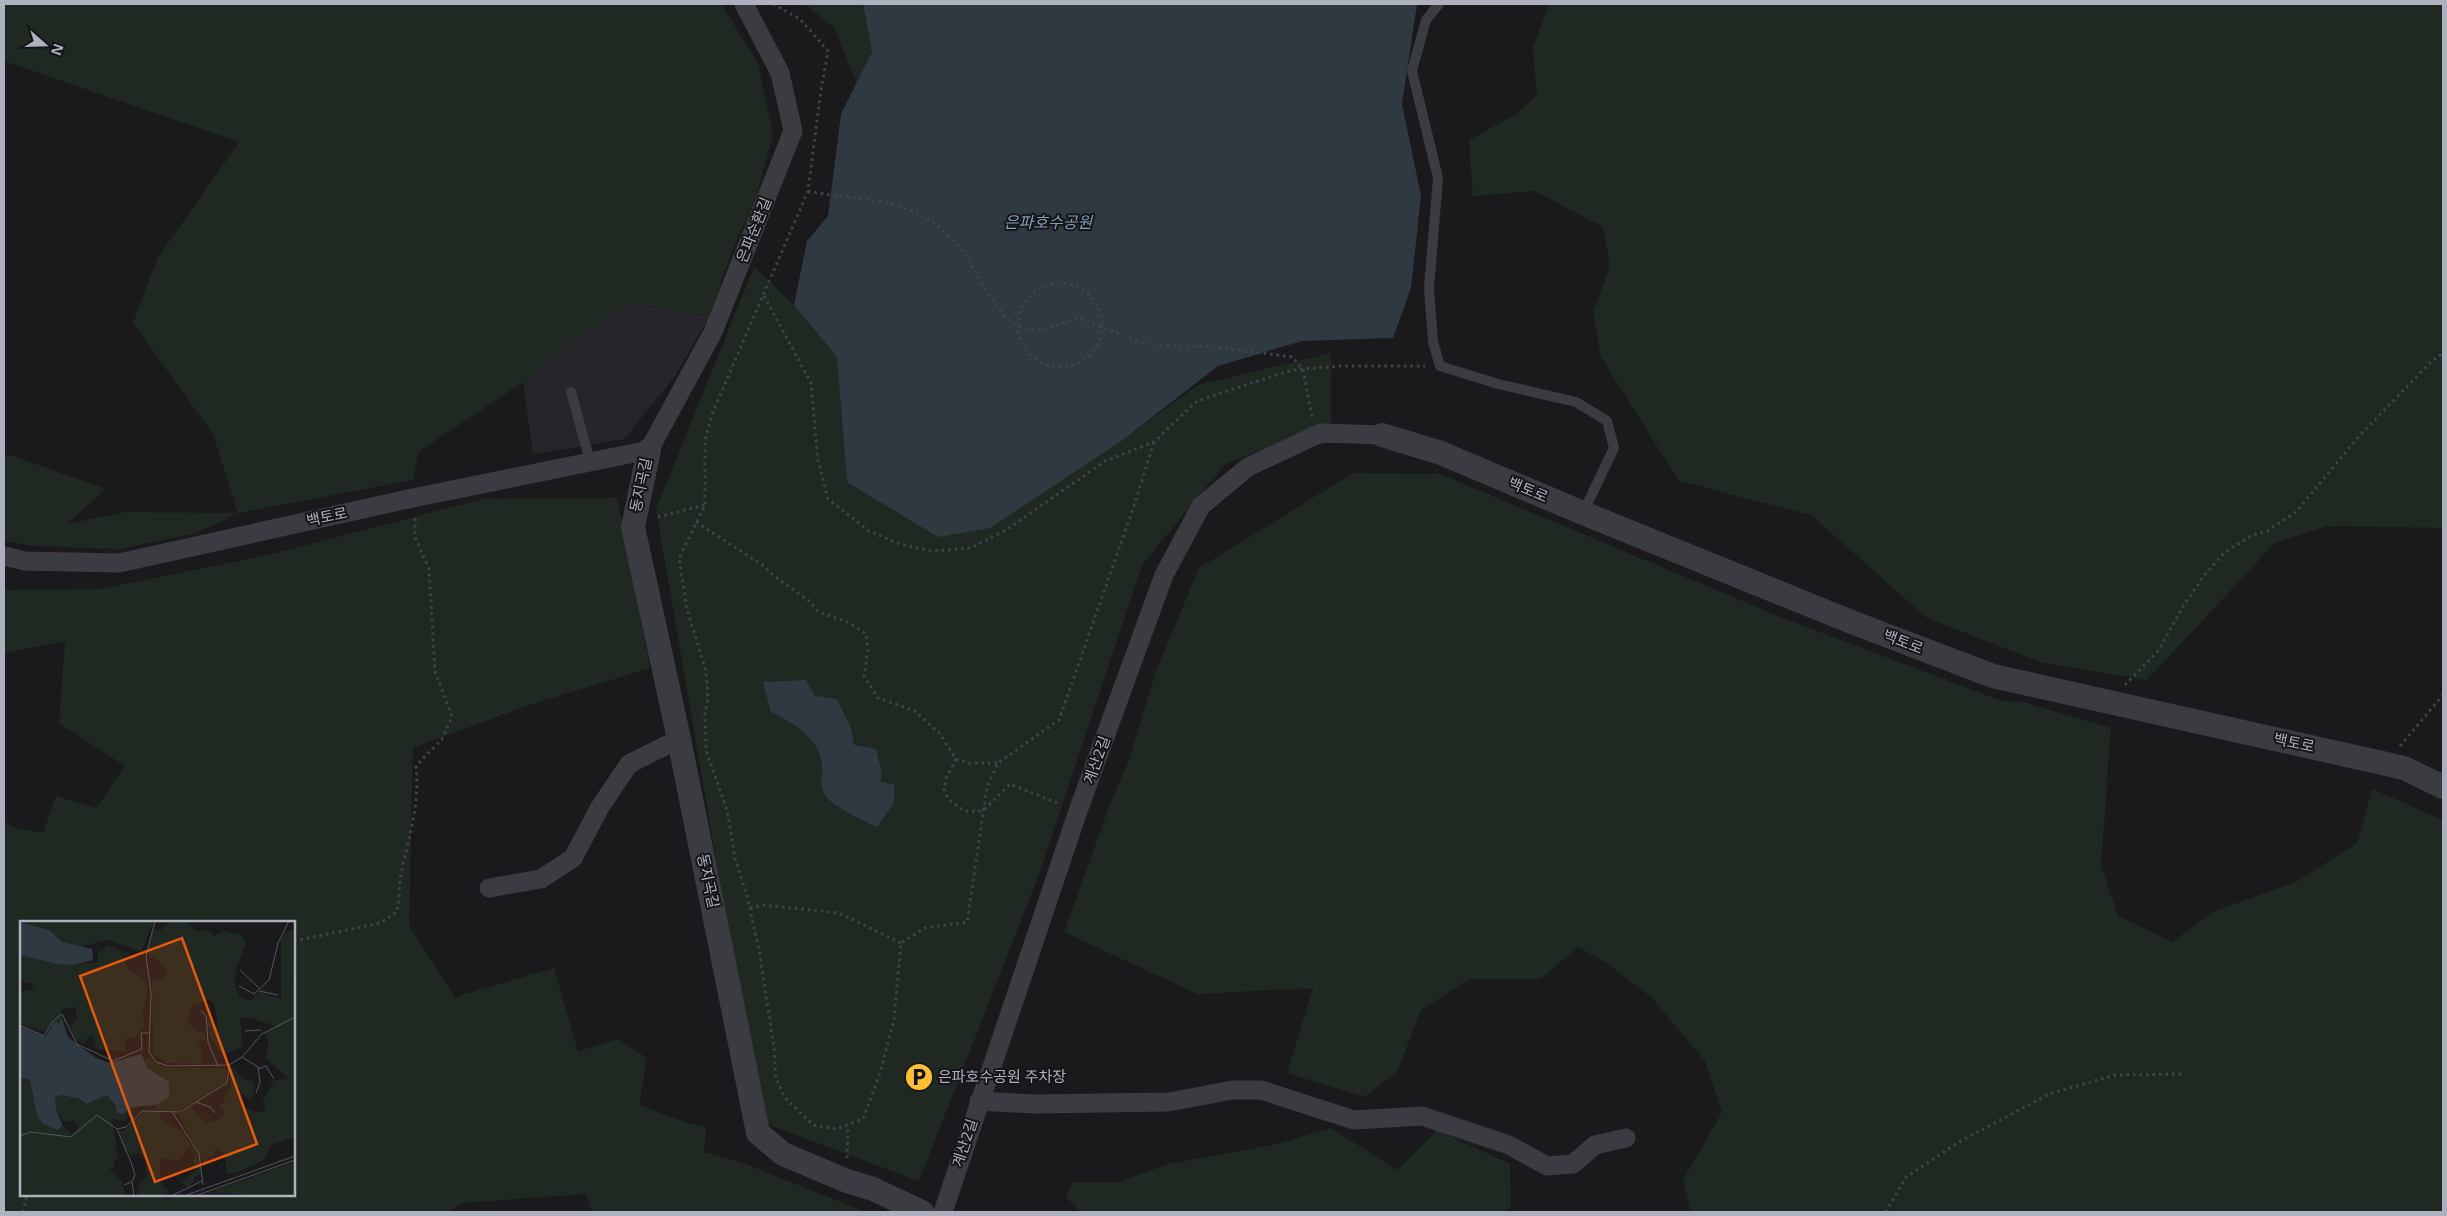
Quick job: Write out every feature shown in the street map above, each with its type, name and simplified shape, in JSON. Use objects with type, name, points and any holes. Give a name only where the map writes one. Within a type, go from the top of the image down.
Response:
[{"type":"street","name":"은파순환길","points":[[649,450],[713,332],[793,131],[780,73],[744,4]]},
{"type":"street","name":"계산2길","points":[[943,1212],[1078,811],[1164,575],[1201,506],[1248,467],[1314,436],[1322,433],[1382,436]]},
{"type":"street","name":"백토로","points":[[1382,436],[1441,453],[1583,514],[1993,676],[2404,768],[2443,787]]},
{"type":"street","name":"백토로","points":[[4,556],[25,561],[120,563],[408,499],[649,450]]},
{"type":"street","name":"동지곡길","points":[[649,450],[632,527],[679,739],[742,1045],[758,1133],[783,1154],[847,1181],[873,1189],[922,1212]]},
{"type":"street","points":[[488,888],[541,879],[573,858],[600,807],[629,764],[679,739]]},
{"type":"street","points":[[979,1101],[1034,1104],[1168,1102],[1232,1090],[1261,1090],[1354,1120],[1422,1116],[1509,1145],[1547,1166],[1573,1164],[1595,1145],[1626,1138]]},
{"type":"lane","points":[[1439,4],[1426,20],[1412,70],[1438,178],[1429,288],[1433,342],[1440,366],[1498,384],[1576,402],[1607,421],[1614,448],[1583,514]]},
{"type":"lane","points":[[571,392],[590,461]]},
{"type":"path","points":[[773,4],[800,19],[828,51],[820,90],[808,191],[712,414],[706,441],[705,505],[679,558],[687,609],[706,671],[708,698],[705,714],[706,750],[727,810],[735,858],[750,908],[774,1047],[776,1078],[785,1098],[813,1125],[836,1129],[863,1119],[880,1073],[894,1020],[901,943]]},
{"type":"path","points":[[808,191],[863,198],[907,209],[932,222],[958,245],[989,297],[1017,326],[1024,346],[1033,356],[1044,363],[1057,367],[1070,366],[1083,360],[1093,351],[1100,340],[1102,327],[1101,312],[1094,299],[1084,290],[1071,284],[1057,282],[1043,286],[1031,295],[1023,306],[1017,326]]},
{"type":"path","points":[[764,296],[811,383],[818,460],[828,499],[869,531],[902,544],[931,551],[971,548],[1006,530],[1105,461],[1154,442],[1197,401],[1292,370],[1396,364],[1440,366]]},
{"type":"path","points":[[1017,326],[1029,330],[1054,328],[1077,317],[1142,344],[1182,347],[1209,346],[1293,357],[1303,370],[1314,436]]},
{"type":"path","points":[[2110,703],[2132,675],[2159,650],[2202,577],[2225,552],[2253,534],[2267,531],[2296,512],[2360,435],[2431,362],[2443,353]]},
{"type":"path","points":[[901,943],[925,928],[966,922],[987,787],[998,763],[1059,720],[1133,509],[1154,442]]},
{"type":"path","points":[[295,941],[380,923],[397,912],[401,875],[417,805],[416,766],[442,740],[452,717],[435,671],[429,569],[415,537],[415,513],[408,499]]},
{"type":"path","points":[[632,527],[646,520],[705,505]]},
{"type":"path","points":[[696,522],[764,566],[773,575],[809,601],[818,612],[848,622],[866,634],[868,649],[864,676],[878,698],[915,711],[939,733],[956,759],[969,763],[998,763]]},
{"type":"path","points":[[2382,763],[2387,761],[2443,695]]},
{"type":"path","points":[[956,759],[946,778],[944,789],[948,799],[964,811],[983,811],[1010,784],[1078,811]]},
{"type":"path","points":[[750,908],[762,905],[839,913],[901,943]]},
{"type":"path","points":[[1886,1212],[1906,1177],[1958,1142],[2049,1094],[2115,1075],[2183,1074]]},
{"type":"path","points":[[847,1181],[848,1126]]},
{"type":"path","points":[[23,1212],[27,1196]]},
{"type":"shaded area","points":[[4,4],[721,4],[758,63],[773,135],[757,194],[731,254],[709,317],[633,303],[574,338],[523,382],[418,452],[413,480],[238,513],[213,434],[133,323],[157,259],[239,142],[4,61]]},
{"type":"shaded area","points":[[805,4],[863,4],[872,52],[857,83],[834,28]]},
{"type":"shaded area","points":[[1549,4],[2443,4],[2443,528],[2327,526],[2275,543],[2147,680],[2043,663],[1927,618],[1811,515],[1679,481],[1601,357],[1593,312],[1610,266],[1603,227],[1534,191],[1473,196],[1469,140],[1516,114],[1537,95],[1533,48]]},
{"type":"shaded area","points":[[754,267],[794,305],[837,356],[847,482],[990,528],[1126,437],[1198,385],[1331,353],[1331,422],[1225,464],[1142,565],[1038,877],[919,1181],[761,1122],[656,509]]},
{"type":"shaded area","points":[[633,303],[709,317],[675,376],[624,439],[533,454],[523,382],[574,338]]},
{"type":"shaded area","points":[[10,455],[106,489],[67,524],[126,512],[238,513],[197,533],[120,549],[33,546],[4,541],[4,457]]},
{"type":"shaded area","points":[[1353,473],[1440,474],[1788,620],[2002,701],[2023,702],[2111,728],[2101,865],[2118,916],[2172,942],[2215,911],[2296,882],[2357,843],[2372,789],[2443,820],[2443,1212],[1691,1212],[1683,1180],[1722,1112],[1705,1061],[1651,997],[1605,962],[1578,947],[1541,979],[1469,979],[1421,1010],[1397,1072],[1364,1097],[1287,1073],[1313,988],[1197,994],[1064,932],[1110,804],[1128,763],[1156,671],[1199,568]]},
{"type":"shaded area","points":[[617,498],[650,668],[526,706],[413,748],[409,926],[455,997],[554,968],[578,1051],[618,1039],[647,1058],[639,1105],[691,1124],[706,1127],[704,1152],[741,1162],[866,1212],[592,1212],[586,1194],[461,1203],[449,1212],[4,1212],[4,821],[15,828],[43,833],[56,796],[96,808],[125,766],[59,723],[65,641],[4,653],[4,590],[100,589],[268,555],[483,499]]},
{"type":"shaded area","points":[[1331,1128],[1397,1170],[1437,1130],[1510,1164],[1511,1207],[1504,1212],[1081,1212],[1066,1197],[1073,1182],[1119,1182],[1168,1164],[1277,1144]]},
{"type":"water","name":"은파호수공원","points":[[863,4],[1417,4],[1402,104],[1421,196],[1411,288],[1393,338],[1302,341],[1218,366],[1120,442],[990,528],[938,537],[847,482],[837,357],[794,305],[807,241],[828,216],[841,114],[872,52]]},
{"type":"water","points":[[806,680],[815,696],[837,699],[851,728],[854,745],[876,749],[882,774],[880,782],[894,784],[894,803],[877,827],[849,813],[828,799],[822,786],[820,755],[811,739],[796,726],[771,712],[763,682]]},
{"type":"place","name":"은파호수공원 주차장","points":[[919,1077]]}]
